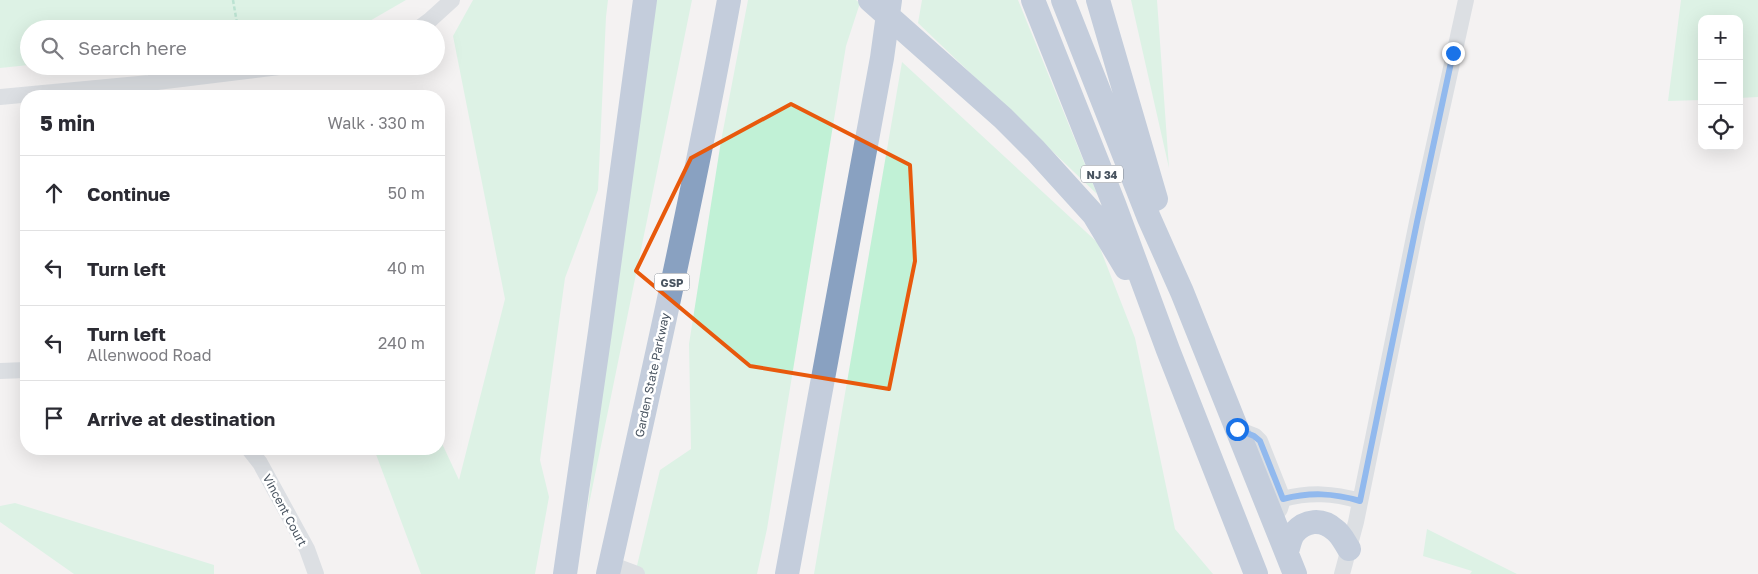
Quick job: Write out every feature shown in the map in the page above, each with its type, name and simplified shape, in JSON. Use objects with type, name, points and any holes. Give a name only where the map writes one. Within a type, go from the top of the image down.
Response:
[{"type":"highway","points":[[565,574],[645,0]]},
{"type":"highway","name":"Garden State Parkway","points":[[609,569],[662,332],[718,63],[729,0]]},
{"type":"highway","points":[[870,0],[1003,118],[1084,203],[1094,215],[1120,256],[1168,350]]},
{"type":"highway","points":[[787,574],[882,58],[890,0]]},
{"type":"highway","name":"NJ 34","points":[[1033,0],[1114,204],[1168,350],[1256,574]]},
{"type":"highway","name":"NJ 34","points":[[1063,0],[1149,218],[1182,292]]},
{"type":"highway","points":[[1098,0],[1182,292],[1237,429],[1278,508],[1287,552],[1295,574]]},
{"type":"highway","points":[[1287,552],[1293,534],[1304,524],[1318,522],[1336,530],[1349,549]]},
{"type":"street","points":[[430,20],[452,0]]},
{"type":"street","points":[[1342,574],[1360,501],[1419,212],[1466,0]]},
{"type":"street","points":[[74,90],[214,75]]},
{"type":"street","points":[[0,97],[20,95]]},
{"type":"street","points":[[0,371],[20,370]]},
{"type":"street","name":"Vincent Court","points":[[254,455],[260,463],[307,549],[316,574]]},
{"type":"street","points":[[1278,508],[1301,494],[1344,496],[1360,501]]},
{"type":"street","points":[[609,569],[637,574]]},
{"type":"path","points":[[233,0],[236,20]]},
{"type":"highlighted area","points":[[791,104],[910,165],[915,261],[889,389],[750,366],[636,271],[691,158]]},
{"type":"green space","points":[[0,0],[406,0],[371,20],[20,20],[20,66],[0,68]]},
{"type":"green space","points":[[473,0],[608,0],[598,190],[565,278],[540,460],[549,497],[535,574],[421,574],[376,455],[445,455],[445,450],[459,480],[505,299],[453,36]]},
{"type":"green space","points":[[647,0],[692,0],[587,514]]},
{"type":"green space","points":[[748,0],[856,0],[860,3],[846,46],[767,529],[757,574],[635,574],[660,470],[691,449],[689,344],[721,141]]},
{"type":"green space","points":[[922,0],[1018,0],[1097,194],[918,23]]},
{"type":"green space","points":[[1131,0],[1157,0],[1169,168]]},
{"type":"green space","points":[[1681,0],[1758,0],[1758,97],[1743,98],[1743,15],[1698,15],[1698,100],[1668,101]]},
{"type":"green space","points":[[902,62],[1098,243],[1135,338],[1175,529],[1213,574],[814,574]]},
{"type":"green space","points":[[15,503],[214,565],[214,574],[74,574],[0,522],[0,506]]},
{"type":"green space","points":[[1427,529],[1517,574],[1470,574],[1472,571],[1423,556]]},
{"type":"route","points":[[1237,429],[1254,436],[1260,441],[1283,499],[1301,494],[1323,494],[1344,496],[1360,501],[1453,53]]}]
